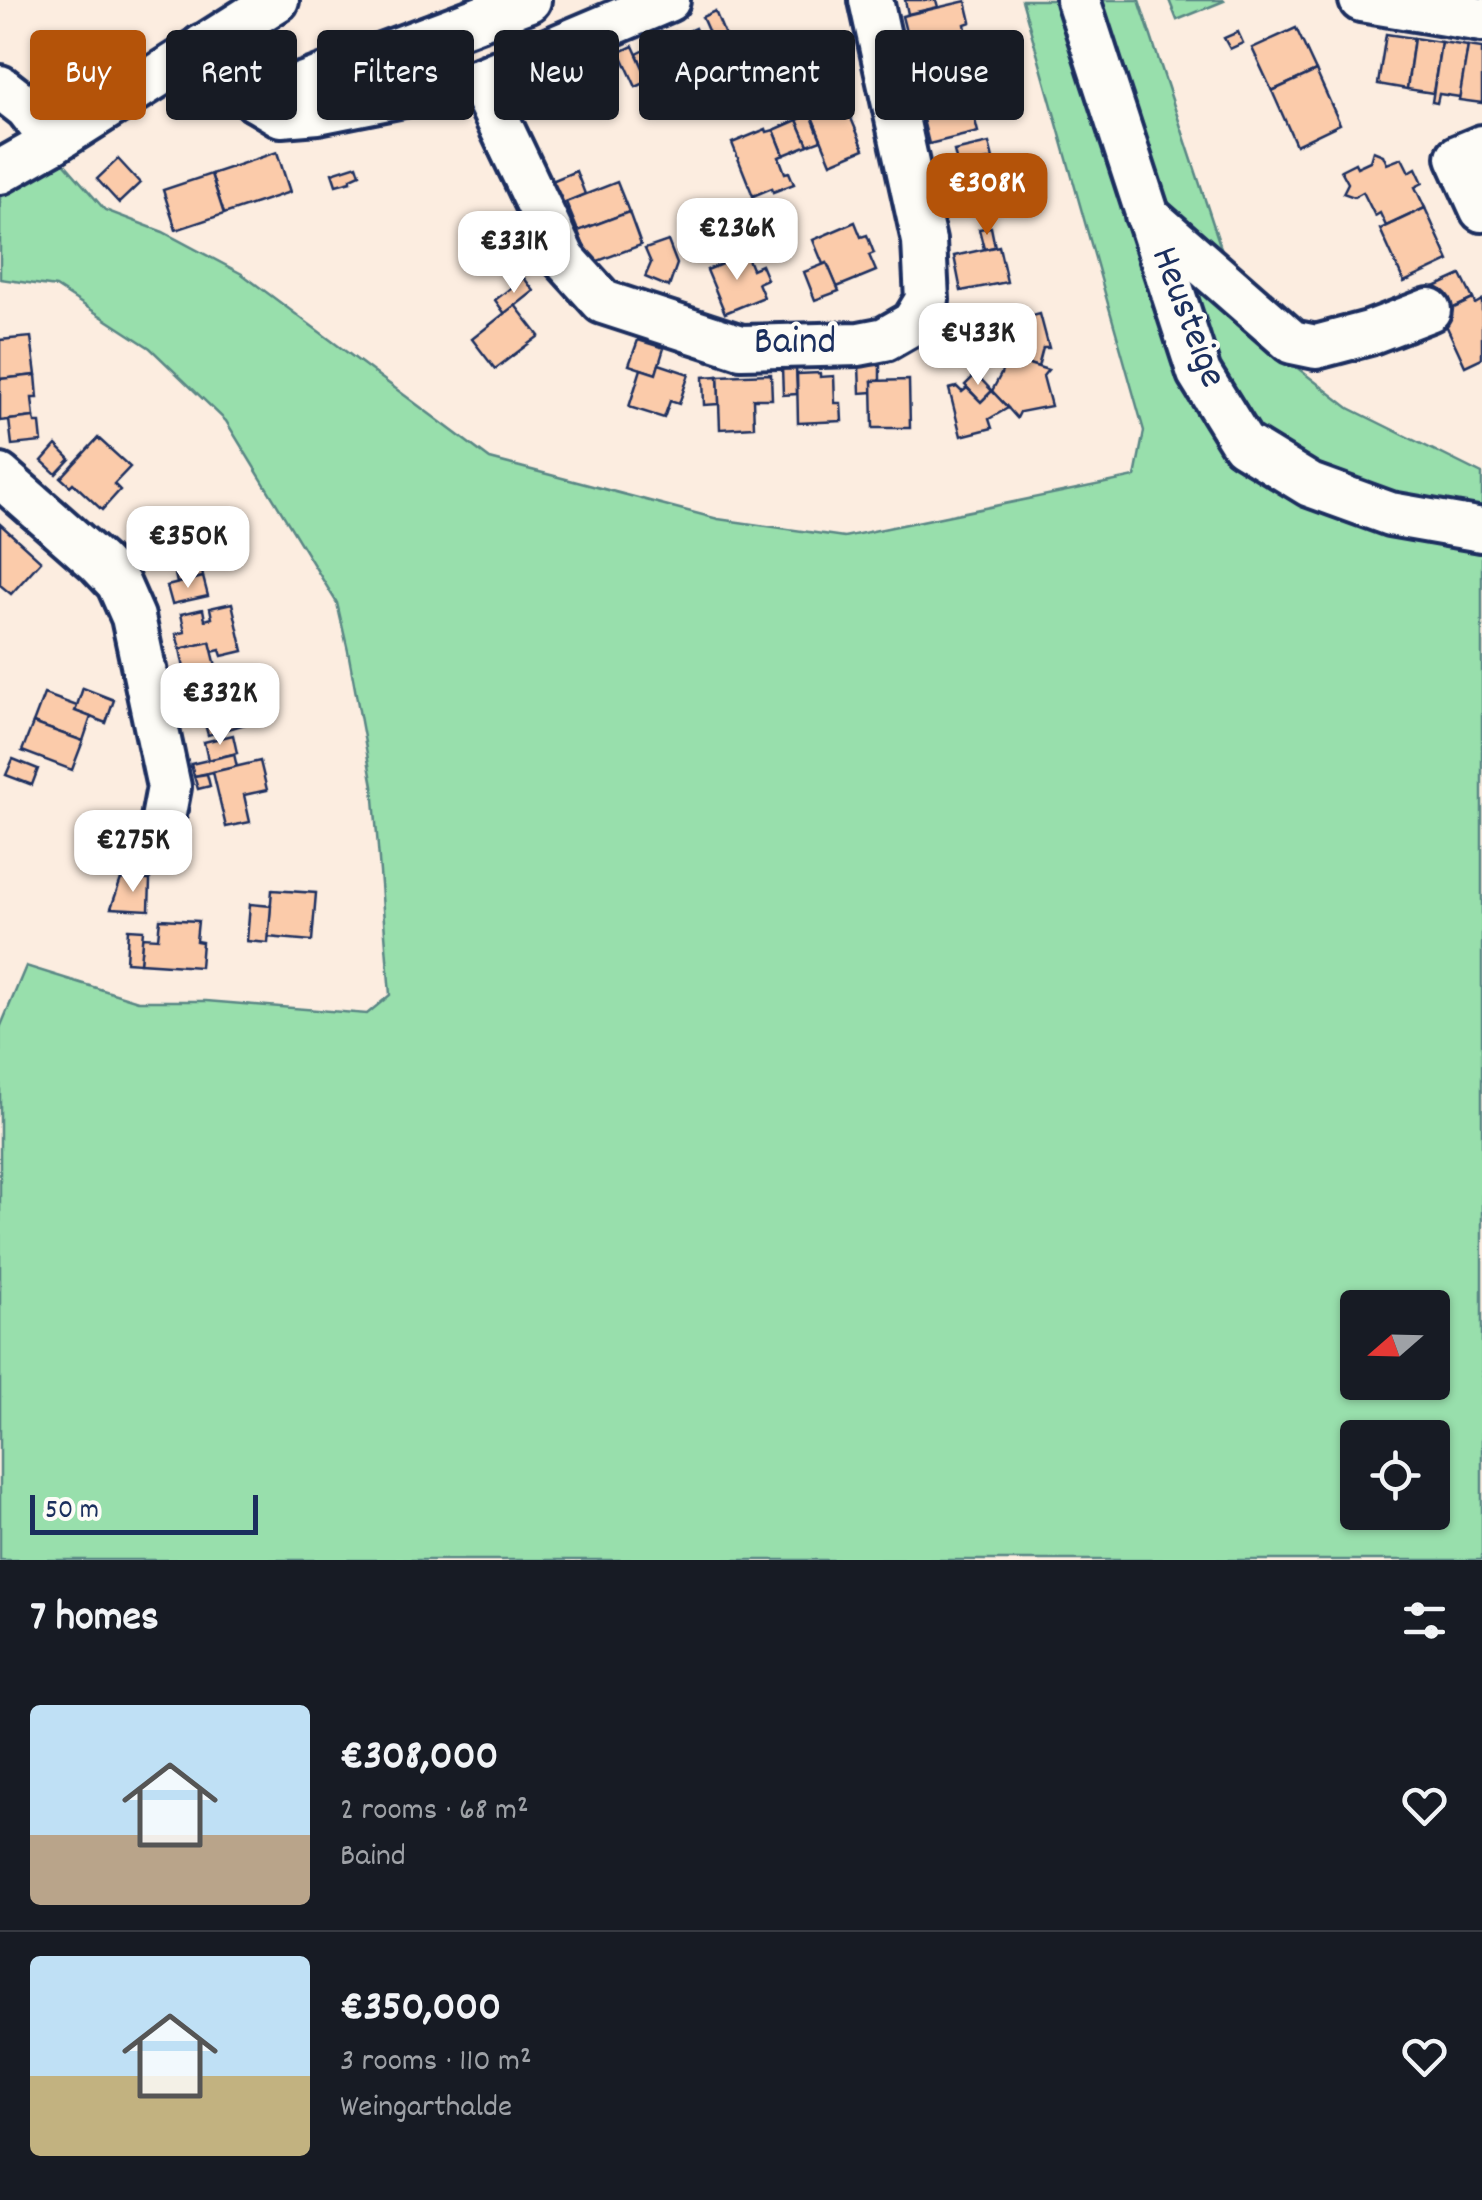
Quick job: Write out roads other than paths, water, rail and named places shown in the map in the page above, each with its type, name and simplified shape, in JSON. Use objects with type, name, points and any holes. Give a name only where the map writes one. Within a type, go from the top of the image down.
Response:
[{"type":"street","points":[[229,30],[277,0]]},
{"type":"street","points":[[297,86],[529,0]]},
{"type":"street","points":[[297,113],[480,80],[668,0]]},
{"type":"street","name":"Baind","points":[[480,80],[564,260],[603,302],[741,346],[859,344],[885,339],[913,323],[928,300],[924,241],[871,0]]},
{"type":"street","name":"Heusteige","points":[[1078,0],[1200,373],[1243,444],[1310,485],[1390,514],[1482,530]]},
{"type":"street","points":[[1362,0],[1482,20]]},
{"type":"street","points":[[0,172],[166,70]]},
{"type":"street","points":[[0,88],[27,108],[53,142]]},
{"type":"street","points":[[1482,147],[1458,157],[1482,210]]},
{"type":"street","points":[[1147,215],[1292,342],[1316,347],[1369,333],[1429,310]]},
{"type":"street","points":[[0,476],[118,583],[133,617],[170,787],[160,835]]}]
